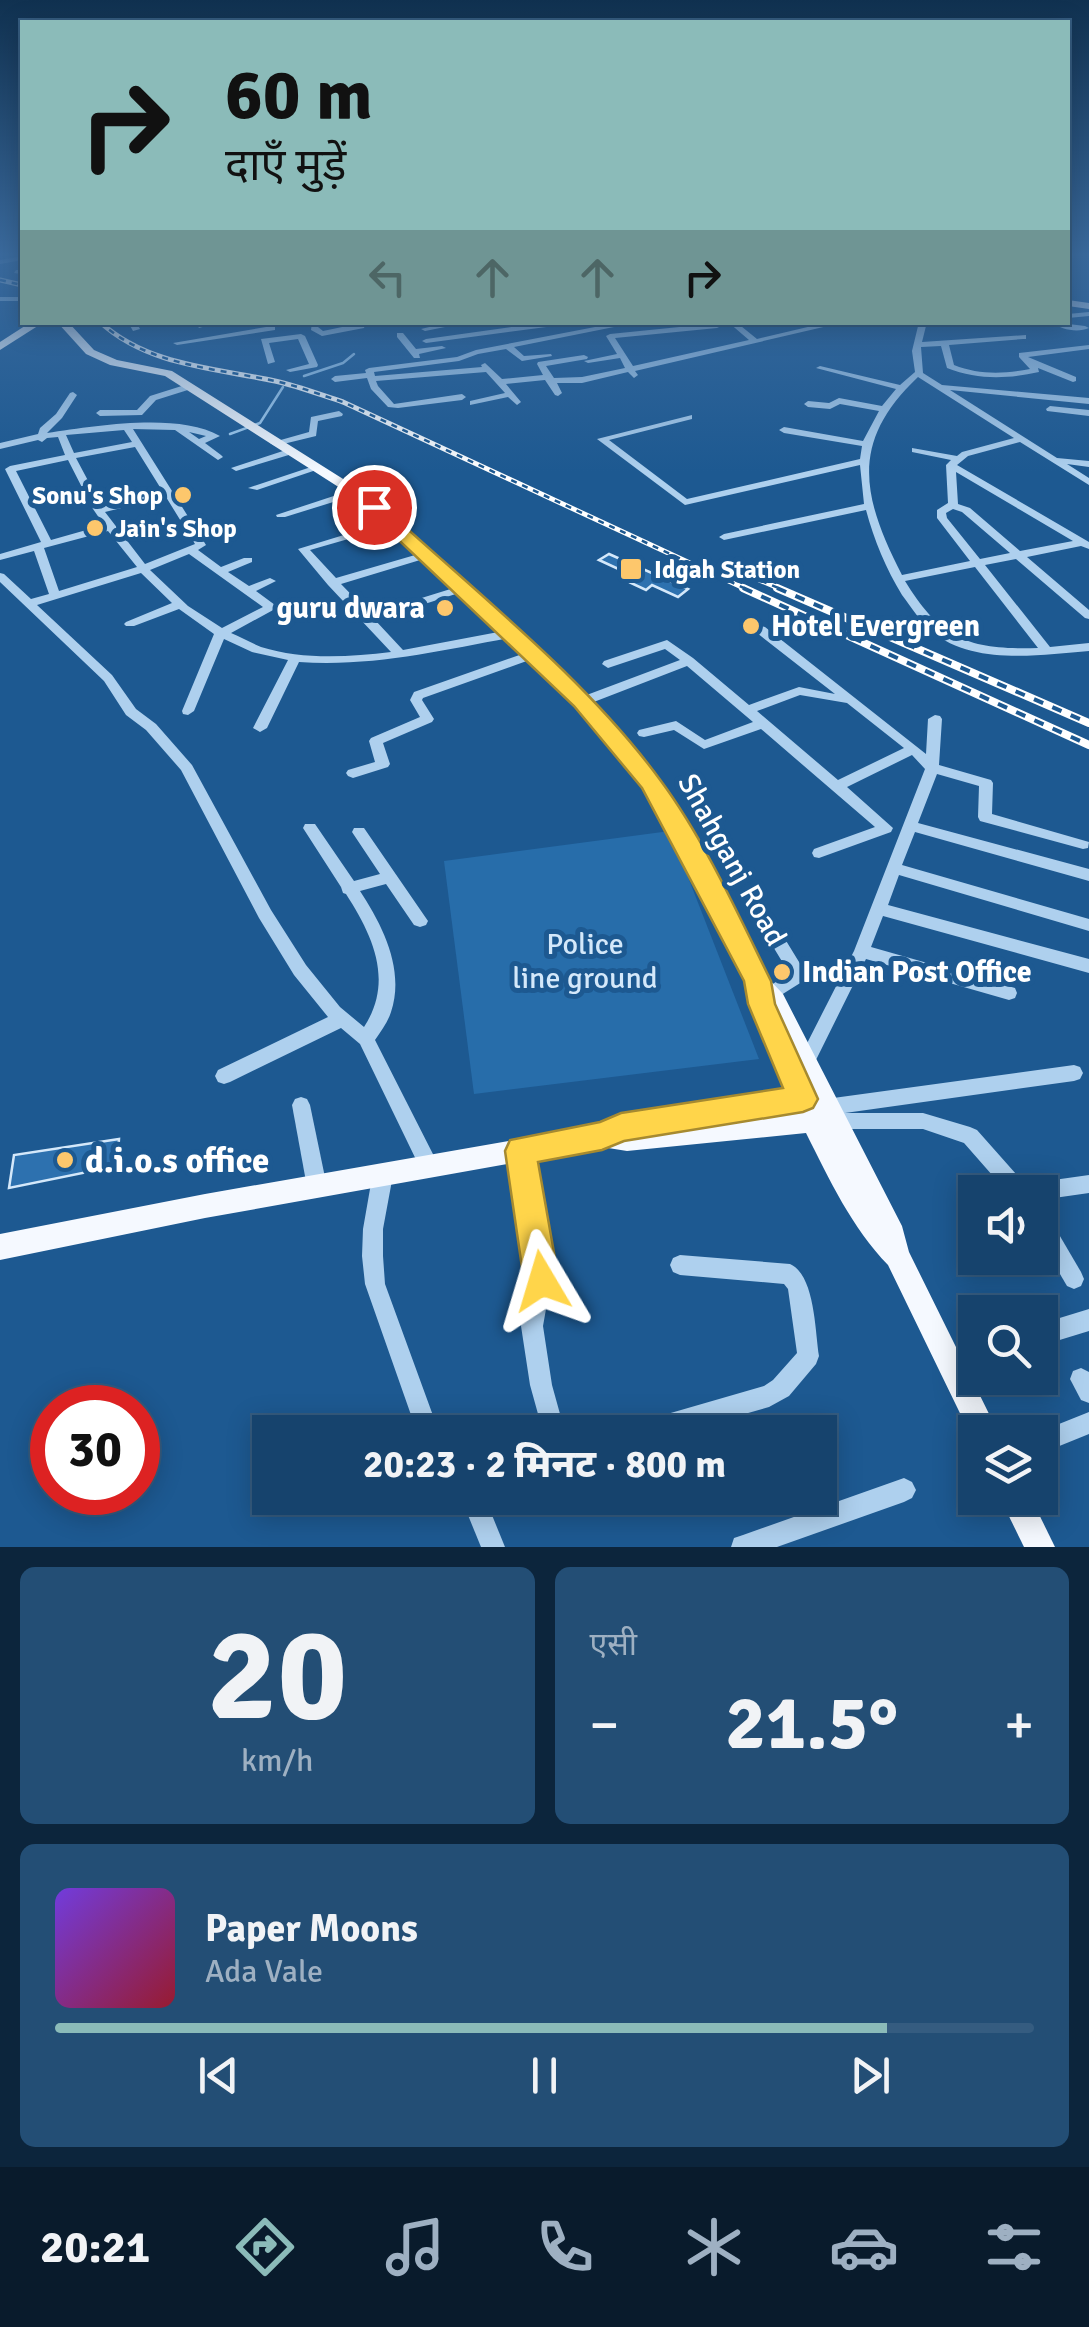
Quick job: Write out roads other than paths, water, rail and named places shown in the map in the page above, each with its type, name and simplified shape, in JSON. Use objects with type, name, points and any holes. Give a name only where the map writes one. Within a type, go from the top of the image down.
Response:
[{"type":"highway","points":[[0,345],[30,327]]},
{"type":"main road","name":"Shahganj Road","points":[[67,327],[100,358],[168,372],[354,492],[393,523],[581,702],[666,804],[806,1063],[822,1111]]},
{"type":"main road","points":[[764,988],[762,1004],[822,1111],[878,1238],[897,1255],[958,1352]]},
{"type":"main road","points":[[0,1247],[602,1136],[626,1140],[822,1111]]},
{"type":"main road","points":[[1024,1515],[1040,1547]]},
{"type":"street","points":[[177,343],[262,327]]},
{"type":"street","points":[[273,327],[281,338]]},
{"type":"street","points":[[314,327],[322,334],[355,327]]},
{"type":"street","points":[[425,329],[436,327]]},
{"type":"street","points":[[490,327],[522,359],[554,354],[627,366]]},
{"type":"street","points":[[413,352],[434,343],[498,335],[520,327]]},
{"type":"street","points":[[528,327],[542,341]]},
{"type":"street","points":[[462,397],[394,405],[370,379],[369,370],[464,358],[476,352],[564,338],[595,327]]},
{"type":"street","points":[[596,327],[610,336],[627,366]]},
{"type":"street","points":[[610,336],[713,327]]},
{"type":"street","points":[[738,327],[756,342]]},
{"type":"street","points":[[498,382],[566,382],[820,327]]},
{"type":"street","points":[[922,327],[917,344],[918,373],[883,409],[866,444],[864,461],[870,506],[898,579],[928,625],[953,640],[989,650],[1047,651],[1089,646]]},
{"type":"street","points":[[1062,327],[1088,329]]},
{"type":"street","points":[[703,330],[720,350]]},
{"type":"street","points":[[682,332],[703,354]]},
{"type":"street","points":[[400,335],[424,363]]},
{"type":"street","points":[[207,350],[224,336]]},
{"type":"street","points":[[271,362],[264,340],[301,336],[314,364],[290,370]]},
{"type":"street","points":[[917,344],[1023,337]]},
{"type":"street","points":[[564,338],[603,375]]},
{"type":"street","points":[[944,344],[949,365],[970,374],[1034,371],[1032,362]]},
{"type":"street","points":[[1073,379],[1022,355],[1089,347]]},
{"type":"street","points":[[476,352],[517,402]]},
{"type":"street","points":[[558,393],[547,379],[542,363],[585,358]]},
{"type":"street","points":[[820,368],[902,388]]},
{"type":"street","points":[[338,383],[488,369]]},
{"type":"street","points":[[918,373],[1089,482]]},
{"type":"street","points":[[419,374],[428,401]]},
{"type":"street","points":[[100,413],[140,413],[153,398],[188,387]]},
{"type":"street","points":[[940,387],[1089,401]]},
{"type":"street","points":[[42,439],[43,430],[73,395]]},
{"type":"street","points":[[473,403],[508,395]]},
{"type":"street","points":[[808,404],[830,406],[839,402],[883,409]]},
{"type":"street","points":[[1050,409],[1089,413]]},
{"type":"street","points":[[236,468],[312,434],[314,418],[338,414]]},
{"type":"street","points":[[689,417],[602,440],[664,482],[684,502],[864,461]]},
{"type":"street","points":[[49,425],[80,425]]},
{"type":"street","points":[[175,426],[218,457]]},
{"type":"street","points":[[55,596],[43,544],[9,470],[103,449],[131,436],[175,426],[199,428],[215,436],[198,443]]},
{"type":"street","points":[[784,430],[866,444]]},
{"type":"street","points":[[0,446],[98,431],[131,436],[200,544],[140,570],[32,603]]},
{"type":"street","points":[[98,431],[103,449]]},
{"type":"street","points":[[62,436],[110,527],[140,570],[220,634],[260,650],[296,658],[399,654],[509,634]]},
{"type":"street","points":[[952,505],[955,462],[965,454],[1024,440]]},
{"type":"street","points":[[915,450],[955,462],[1087,543]]},
{"type":"street","points":[[1054,460],[1089,464]]},
{"type":"street","points":[[253,488],[317,468]]},
{"type":"street","points":[[281,515],[354,492]]},
{"type":"street","points":[[102,510],[168,494]]},
{"type":"street","points":[[1047,651],[941,512],[952,505],[964,508],[1089,616]]},
{"type":"street","points":[[724,536],[870,506]]},
{"type":"street","points":[[393,523],[304,548],[399,654]]},
{"type":"street","points":[[0,557],[110,527]]},
{"type":"street","points":[[898,579],[1087,543]]},
{"type":"street","points":[[188,712],[220,634],[271,608],[191,550]]},
{"type":"street","points":[[332,583],[426,555]]},
{"type":"street","points":[[220,571],[248,560]]},
{"type":"street","points":[[0,576],[7,590],[32,603],[108,678],[132,712],[152,727],[180,760],[291,956],[342,1019],[366,1039],[430,1168]]},
{"type":"street","points":[[248,591],[270,581]]},
{"type":"street","points":[[367,620],[461,589]]},
{"type":"street","points":[[130,624],[181,604]]},
{"type":"street","points":[[762,630],[914,749],[932,768],[986,783],[985,817],[1083,844]]},
{"type":"street","points":[[608,664],[667,644],[886,828],[819,854]]},
{"type":"street","points":[[353,773],[383,764],[376,741],[426,721],[416,698],[418,694],[531,655]]},
{"type":"street","points":[[260,728],[296,658]]},
{"type":"street","points":[[581,702],[686,660]]},
{"type":"street","points":[[748,710],[800,690],[856,703]]},
{"type":"street","points":[[806,1063],[862,951],[932,768],[935,719]]},
{"type":"street","points":[[644,733],[676,725],[704,745],[763,723]]},
{"type":"street","points":[[836,786],[914,749]]},
{"type":"street","points":[[910,826],[1089,875]]},
{"type":"street","points":[[310,828],[387,955],[386,1010],[366,1039]]},
{"type":"street","points":[[359,832],[420,921]]},
{"type":"street","points":[[893,868],[1089,926]]},
{"type":"street","points":[[348,889],[389,877]]},
{"type":"street","points":[[878,908],[1089,966]]},
{"type":"street","points":[[764,988],[799,976],[771,930]]},
{"type":"street","points":[[862,951],[1009,994]]},
{"type":"street","points":[[224,1076],[342,1019]]},
{"type":"street","points":[[822,1111],[1074,1073]]},
{"type":"street","points":[[300,1105],[317,1187]]},
{"type":"street","points":[[822,1111],[923,1121],[970,1136],[1003,1175]]},
{"type":"street","points":[[521,1151],[542,1281],[532,1326],[549,1415]]},
{"type":"street","points":[[383,1176],[374,1213],[373,1272],[422,1415]]},
{"type":"street","points":[[1058,1188],[1089,1184]]},
{"type":"street","points":[[1058,1252],[1074,1279]]},
{"type":"street","points":[[680,1266],[790,1274],[798,1286],[808,1356],[781,1388],[768,1396],[702,1415]]},
{"type":"street","points":[[1058,1329],[1089,1320]]},
{"type":"street","points":[[1058,1435],[1089,1422]]},
{"type":"street","points":[[745,1547],[904,1490]]},
{"type":"street","points":[[480,1515],[493,1547]]},
{"type":"waterway","points":[[304,376],[343,363],[354,354]]},
{"type":"waterway","points":[[230,434],[260,423],[283,387]]},
{"type":"railway","points":[[107,327],[161,357],[284,383],[343,402],[748,590]]},
{"type":"railway","points":[[750,576],[783,590]]},
{"type":"railway","points":[[743,588],[1089,745]]},
{"type":"railway","points":[[777,588],[1089,723]]},
{"type":"place","name":"Sonu's Shop","points":[[183,495]]},
{"type":"place","name":"Jain's Shop","points":[[95,528]]},
{"type":"place","name":"Idgah Station","points":[[631,569]]},
{"type":"place","name":"guru dwara","points":[[445,608]]},
{"type":"place","name":"Hotel Evergreen","points":[[751,626]]},
{"type":"place","name":"Indian Post Office","points":[[782,972]]},
{"type":"place","name":"d.i.o.s office","points":[[65,1160]]},
{"type":"park label","name":"Police line ground","points":[[585,961]]}]
